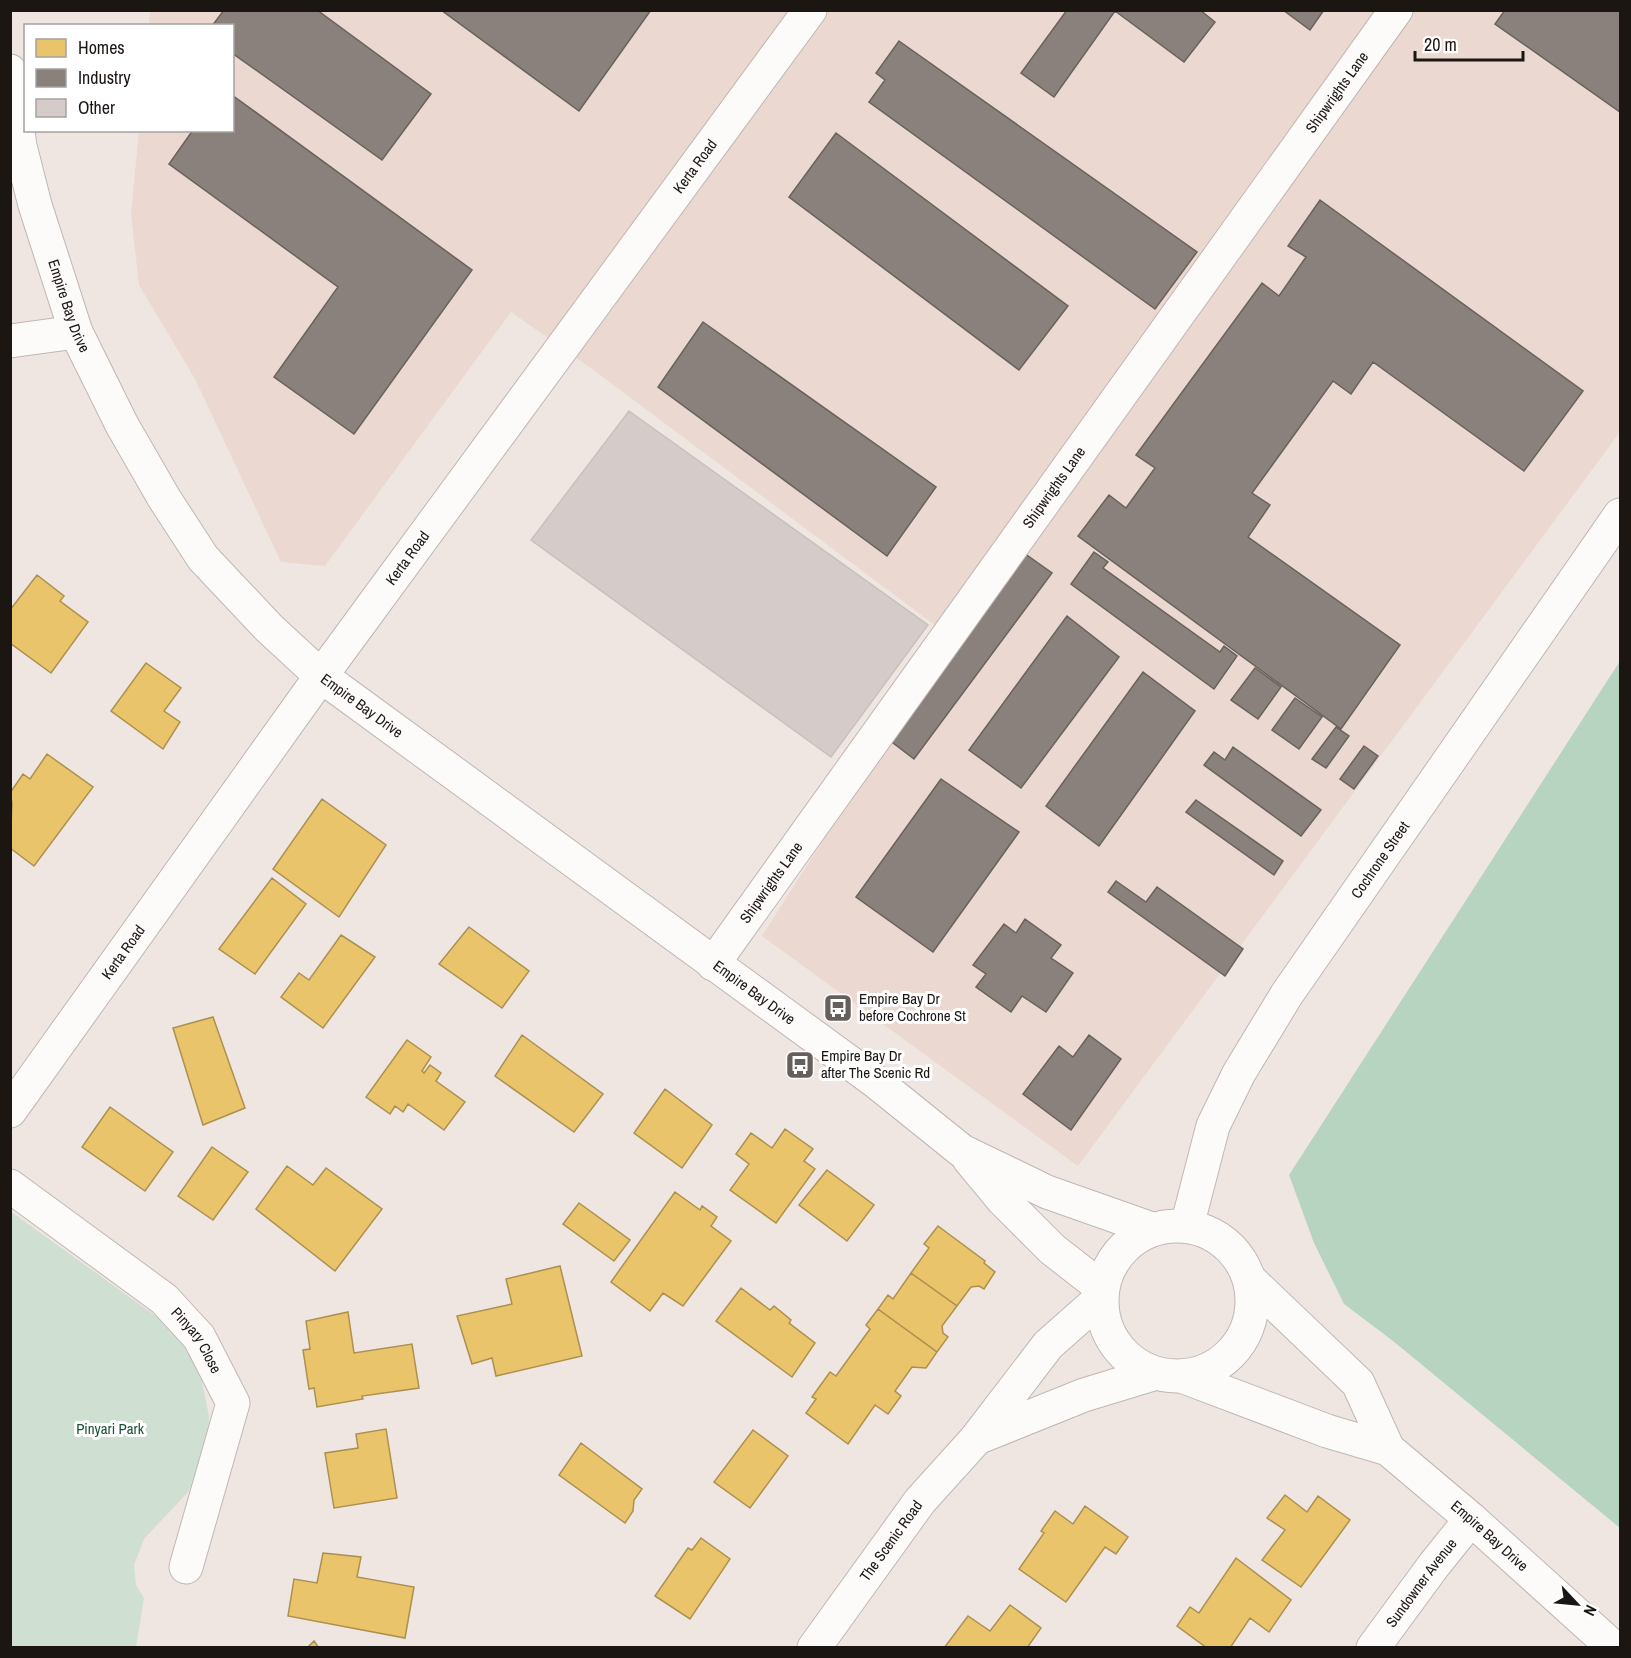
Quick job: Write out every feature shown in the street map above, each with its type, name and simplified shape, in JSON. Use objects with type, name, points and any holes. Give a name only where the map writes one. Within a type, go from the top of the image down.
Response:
[{"type":"main road","name":"Kerta Road","points":[[10,1111],[321,676],[810,10]]},
{"type":"main road","name":"Shipwrights Lane","points":[[713,963],[1396,10]]},
{"type":"main road","name":"Empire Bay Drive","points":[[10,71],[20,146],[25,166],[35,205],[76,332],[128,436],[164,498],[203,558],[269,628],[321,676],[875,1082],[962,1151],[1003,1200],[1052,1249],[1102,1293]]},
{"type":"main road","points":[[10,341],[76,332]]},
{"type":"main road","name":"Cochrone Street","points":[[1187,1226],[1213,1126],[1239,1073],[1287,994],[1620,515]]},
{"type":"main road","name":"Empire Bay Drive","points":[[962,1151],[1047,1192],[1152,1229]]},
{"type":"main road","name":"Pinyary Close","points":[[10,1186],[164,1299],[199,1337],[233,1403],[186,1567]]},
{"type":"main road","points":[[1169,1225],[1187,1226],[1208,1232],[1226,1243],[1241,1260],[1250,1280],[1253,1302],[1249,1324],[1240,1344],[1225,1360],[1206,1371],[1168,1375],[1131,1362],[1114,1344],[1104,1322],[1102,1293],[1108,1269],[1119,1252],[1134,1239],[1152,1229],[1169,1225]]},
{"type":"main road","name":"Empire Bay Drive","points":[[1250,1280],[1358,1383],[1388,1449]]},
{"type":"main road","name":"The Scenic Road","points":[[814,1647],[920,1501],[976,1439],[1049,1343],[1102,1293]]},
{"type":"main road","name":"Empire Bay Drive","points":[[1168,1375],[1326,1431],[1388,1449],[1471,1519],[1614,1647]]},
{"type":"main road","name":"The Scenic Road","points":[[976,1439],[1084,1395],[1168,1375]]},
{"type":"main road","name":"Sundowner Avenue","points":[[1373,1647],[1471,1519]]},
{"type":"shaded area","points":[[150,11],[1620,11],[1620,432],[1078,1166],[762,936],[952,638],[592,369],[511,312],[325,566],[281,562],[195,379],[139,285],[131,214],[139,132],[234,132],[234,24],[149,24]]},
{"type":"green space","points":[[1620,661],[1620,1528],[1393,1341],[1344,1304],[1314,1243],[1289,1175]]},
{"type":"green space","name":"Pinyari Park","points":[[10,1211],[171,1327],[199,1368],[209,1416],[208,1453],[188,1492],[144,1539],[134,1565],[136,1585],[144,1598],[136,1647],[11,1647]]},
{"type":"building: Homes","points":[[37,575],[64,596],[60,601],[88,622],[51,673],[10,643],[10,610]]},
{"type":"building: Homes","points":[[146,663],[181,688],[164,711],[180,722],[163,749],[111,711]]},
{"type":"building: Homes","points":[[47,754],[93,787],[34,866],[10,848],[12,803],[10,793],[23,774],[30,779]]},
{"type":"building: Homes","points":[[322,799],[386,845],[339,917],[273,869]]},
{"type":"building: Homes","points":[[272,878],[306,904],[255,974],[219,949]]},
{"type":"building: Homes","points":[[469,927],[529,971],[502,1008],[439,964]]},
{"type":"building: Homes","points":[[341,935],[375,957],[323,1028],[281,997],[299,973],[309,980]]},
{"type":"building: Homes","points":[[213,1017],[245,1108],[203,1125],[173,1028]]},
{"type":"building: Homes","points":[[522,1035],[603,1094],[574,1132],[495,1076]]},
{"type":"building: Homes","points":[[407,1040],[431,1057],[422,1071],[424,1073],[430,1065],[441,1073],[436,1081],[465,1102],[444,1130],[408,1104],[403,1112],[395,1106],[390,1114],[366,1097]]},
{"type":"building: Homes","points":[[665,1089],[712,1125],[682,1168],[634,1133]]},
{"type":"building: Homes","points":[[110,1107],[173,1152],[145,1191],[82,1147]]},
{"type":"building: Homes","points":[[785,1129],[813,1149],[804,1161],[815,1169],[776,1223],[730,1190],[749,1164],[736,1154],[751,1133],[772,1148]]},
{"type":"building: Homes","points":[[212,1147],[248,1172],[213,1220],[178,1196]]},
{"type":"building: Homes","points":[[287,1166],[313,1185],[326,1168],[382,1209],[335,1271],[256,1209]]},
{"type":"building: Homes","points":[[827,1170],[874,1205],[847,1241],[799,1205]]},
{"type":"building: Homes","points":[[675,1192],[700,1210],[702,1206],[717,1217],[711,1226],[731,1241],[683,1306],[663,1293],[650,1311],[611,1282]]},
{"type":"building: Homes","points":[[579,1203],[630,1240],[614,1261],[563,1224]]},
{"type":"building: Homes","points":[[938,1226],[985,1261],[984,1263],[995,1272],[984,1289],[979,1286],[971,1287],[957,1306],[911,1273],[929,1248],[924,1244]]},
{"type":"building: Homes","points":[[560,1266],[582,1356],[496,1376],[492,1358],[472,1364],[457,1316],[512,1304],[506,1279]]},
{"type":"building: Homes","points":[[911,1273],[957,1306],[942,1326],[943,1333],[948,1337],[937,1352],[878,1309],[888,1295],[893,1299]]},
{"type":"building: Homes","points":[[741,1288],[770,1310],[774,1306],[791,1320],[789,1323],[815,1343],[792,1377],[716,1321]]},
{"type":"building: Homes","points":[[878,1309],[937,1352],[926,1368],[912,1367],[895,1391],[901,1396],[888,1414],[875,1405],[848,1444],[806,1413],[816,1399],[812,1397],[830,1372],[836,1376],[870,1329],[866,1325]]},
{"type":"building: Homes","points":[[348,1312],[354,1353],[412,1344],[419,1388],[362,1396],[363,1399],[317,1407],[314,1388],[309,1389],[303,1350],[310,1349],[306,1321]]},
{"type":"building: Homes","points":[[386,1429],[397,1498],[334,1508],[325,1453],[358,1448],[356,1434]]},
{"type":"building: Homes","points":[[753,1430],[788,1456],[750,1508],[714,1482]]},
{"type":"building: Homes","points":[[581,1443],[642,1489],[634,1500],[633,1511],[625,1523],[559,1475]]},
{"type":"building: Homes","points":[[1285,1495],[1307,1512],[1318,1496],[1350,1520],[1301,1587],[1262,1560],[1285,1530],[1267,1518]]},
{"type":"building: Homes","points":[[1085,1506],[1128,1537],[1116,1554],[1105,1547],[1066,1602],[1019,1569],[1044,1533],[1041,1531],[1055,1511],[1073,1524]]},
{"type":"building: Homes","points":[[701,1538],[730,1559],[690,1619],[655,1596],[688,1548],[692,1550]]},
{"type":"building: Homes","points":[[323,1553],[361,1557],[357,1577],[414,1587],[405,1638],[288,1616],[294,1579],[317,1583]]},
{"type":"building: Homes","points":[[1236,1558],[1291,1600],[1269,1632],[1250,1618],[1230,1648],[1207,1648],[1177,1626],[1190,1607],[1199,1613]]},
{"type":"building: Homes","points":[[1010,1605],[1041,1628],[1027,1648],[944,1648],[968,1616],[990,1631]]},
{"type":"building: Homes","points":[[314,1641],[319,1648],[307,1648]]},
{"type":"building: Industry","points":[[224,10],[317,10],[431,94],[382,160],[234,54],[234,24],[214,24]]},
{"type":"building: Industry","points":[[441,10],[651,10],[579,111]]},
{"type":"building: Industry","points":[[1067,10],[1200,10],[1215,22],[1184,62],[1115,11],[1054,97],[1021,73]]},
{"type":"building: Industry","points":[[1283,10],[1324,10],[1310,30]]},
{"type":"building: Industry","points":[[1505,10],[1620,10],[1620,112],[1495,24]]},
{"type":"building: Industry","points":[[899,41],[1197,252],[1155,309],[869,102],[885,80],[876,73]]},
{"type":"building: Industry","points":[[234,96],[472,270],[354,434],[274,377],[338,287],[169,164],[192,132],[234,132]]},
{"type":"building: Industry","points":[[836,133],[1068,306],[1019,370],[789,197]]},
{"type":"building: Industry","points":[[1320,200],[1583,391],[1524,471],[1373,362],[1351,394],[1333,381],[1252,493],[1270,505],[1248,537],[1400,645],[1341,729],[1078,536],[1109,495],[1126,508],[1155,468],[1136,455],[1262,283],[1279,296],[1306,257],[1288,246]]},
{"type":"building: Industry","points":[[703,322],[936,487],[887,556],[658,387]]},
{"type":"building: Industry","points":[[1094,552],[1108,562],[1103,568],[1220,652],[1224,646],[1237,656],[1214,689],[1071,584]]},
{"type":"building: Industry","points":[[1024,553],[1052,573],[914,759],[888,739]]},
{"type":"building: Industry","points":[[1067,616],[1119,657],[1021,788],[969,750]]},
{"type":"building: Industry","points":[[1255,668],[1281,687],[1258,719],[1231,700]]},
{"type":"building: Industry","points":[[1143,672],[1195,711],[1099,846],[1046,806]]},
{"type":"building: Industry","points":[[1295,698],[1322,717],[1299,749],[1272,730]]},
{"type":"building: Industry","points":[[1336,727],[1349,736],[1326,768],[1312,759]]},
{"type":"building: Industry","points":[[1364,746],[1378,756],[1354,789],[1340,779]]},
{"type":"building: Industry","points":[[1233,747],[1321,810],[1301,836],[1204,765],[1214,752],[1225,760]]},
{"type":"building: Industry","points":[[941,779],[1019,832],[933,952],[856,897]]},
{"type":"building: Industry","points":[[1196,800],[1283,861],[1274,875],[1186,812]]},
{"type":"building: Industry","points":[[1116,881],[1146,902],[1157,887],[1243,949],[1225,976],[1108,892]]},
{"type":"building: Industry","points":[[1025,919],[1061,945],[1051,958],[1073,973],[1046,1012],[1022,996],[1011,1012],[976,987],[986,974],[973,965],[1004,924],[1016,933]]},
{"type":"building: Industry","points":[[1089,1035],[1121,1059],[1071,1130],[1023,1094],[1059,1046],[1073,1057]]},
{"type":"building: Other","points":[[629,411],[928,625],[831,757],[531,540]]},
{"type":"place","name":"Empire Bay Dr before Cochrone St","points":[[838,1008]]},
{"type":"place","name":"Empire Bay Dr after The Scenic Rd","points":[[800,1065]]}]
